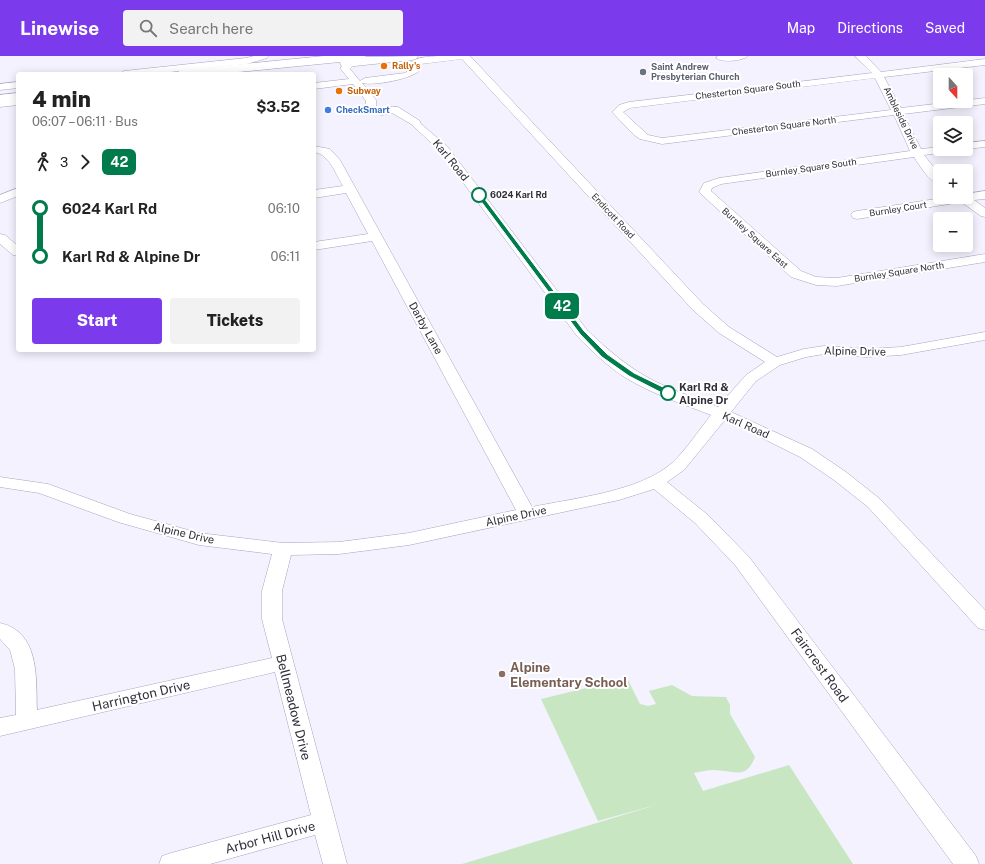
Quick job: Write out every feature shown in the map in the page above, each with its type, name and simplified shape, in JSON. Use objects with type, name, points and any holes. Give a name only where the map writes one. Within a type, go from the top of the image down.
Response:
[{"type":"main road","points":[[253,72],[345,60],[360,56]]},
{"type":"main road","points":[[206,72],[345,60],[412,56]]},
{"type":"main road","points":[[0,92],[16,91]]},
{"type":"main road","points":[[0,98],[16,97]]},
{"type":"street","points":[[143,72],[248,61],[264,56]]},
{"type":"street","points":[[316,86],[408,75],[415,70],[414,64],[419,61],[465,56]]},
{"type":"street","name":"Endicott Road","points":[[465,56],[698,307],[724,330],[775,362]]},
{"type":"street","points":[[722,58],[743,56]]},
{"type":"street","name":"Ambleside Drive","points":[[860,56],[879,75],[918,153],[927,168],[933,174]]},
{"type":"street","points":[[345,60],[345,68],[360,81],[371,100],[375,102]]},
{"type":"street","name":"Chesterton Square South","points":[[619,109],[637,104],[985,62]]},
{"type":"street","points":[[0,86],[16,85]]},
{"type":"street","name":"Chesterton Square North","points":[[619,109],[617,112],[618,115],[638,134],[644,137],[671,140],[985,101]]},
{"type":"street","points":[[0,104],[16,102]]},
{"type":"street","name":"Karl Road","points":[[416,125],[410,124],[393,114],[372,110],[370,107],[375,102],[394,105],[394,109],[397,112],[416,123],[416,125],[443,148],[582,333],[605,355],[632,375],[668,393],[740,421],[806,453],[840,476],[874,503],[985,623]]},
{"type":"street","points":[[382,112],[394,109]]},
{"type":"street","points":[[973,145],[985,144]]},
{"type":"street","name":"Darby Lane","points":[[316,149],[331,155],[527,514]]},
{"type":"street","name":"Burnley Square South","points":[[706,188],[710,184],[719,181],[933,151]]},
{"type":"street","name":"Burnley Square East","points":[[706,188],[705,192],[708,196],[796,274],[812,281]]},
{"type":"street","points":[[316,194],[350,189]]},
{"type":"street","points":[[0,199],[16,193]]},
{"type":"street","name":"Burnley Court","points":[[973,197],[985,195]]},
{"type":"street","name":"Burnley Court","points":[[857,215],[933,203]]},
{"type":"street","points":[[971,204],[985,213]]},
{"type":"street","points":[[316,246],[376,237]]},
{"type":"street","points":[[0,238],[16,249]]},
{"type":"street","name":"Burnley Square North","points":[[812,281],[825,283],[837,282],[985,258]]},
{"type":"street","name":"Alpine Drive","points":[[0,482],[42,488],[124,518],[199,539],[283,549],[339,548],[409,539],[626,493],[656,482],[678,466],[751,378],[775,362],[804,353],[824,350],[867,353],[901,351],[985,336]]},
{"type":"street","name":"Faircrest Road","points":[[656,482],[674,495],[723,538],[742,561],[967,864]]},
{"type":"street","name":"Bellmeadow Drive","points":[[283,549],[272,591],[272,619],[282,663],[335,864]]},
{"type":"street","points":[[0,630],[4,631],[20,647],[25,669],[27,721]]},
{"type":"street","name":"Harrington Drive","points":[[0,727],[282,663]]},
{"type":"street","name":"Arbor Hill Drive","points":[[171,864],[324,822]]},
{"type":"green space","points":[[627,678],[640,704],[648,706],[656,704],[649,691],[672,685],[692,696],[726,697],[730,705],[730,714],[755,757],[747,769],[743,772],[713,770],[694,773],[703,791],[789,765],[853,864],[462,864],[659,804],[598,821],[541,699]]},
{"type":"bus line","name":"42","points":[[479,195],[582,333],[605,355],[632,375],[668,393]]},
{"type":"place","name":"Rally's","points":[[384,66]]},
{"type":"place","name":"Saint Andrew Presbyterian Church","points":[[643,72]]},
{"type":"place","name":"Subway","points":[[339,91]]},
{"type":"place","name":"CheckSmart","points":[[328,110]]},
{"type":"place","name":"6024 Karl Rd","points":[[479,195]]},
{"type":"place","name":"Karl Rd & Alpine Dr","points":[[668,393]]},
{"type":"place","name":"Alpine Elementary School","points":[[502,674]]}]
